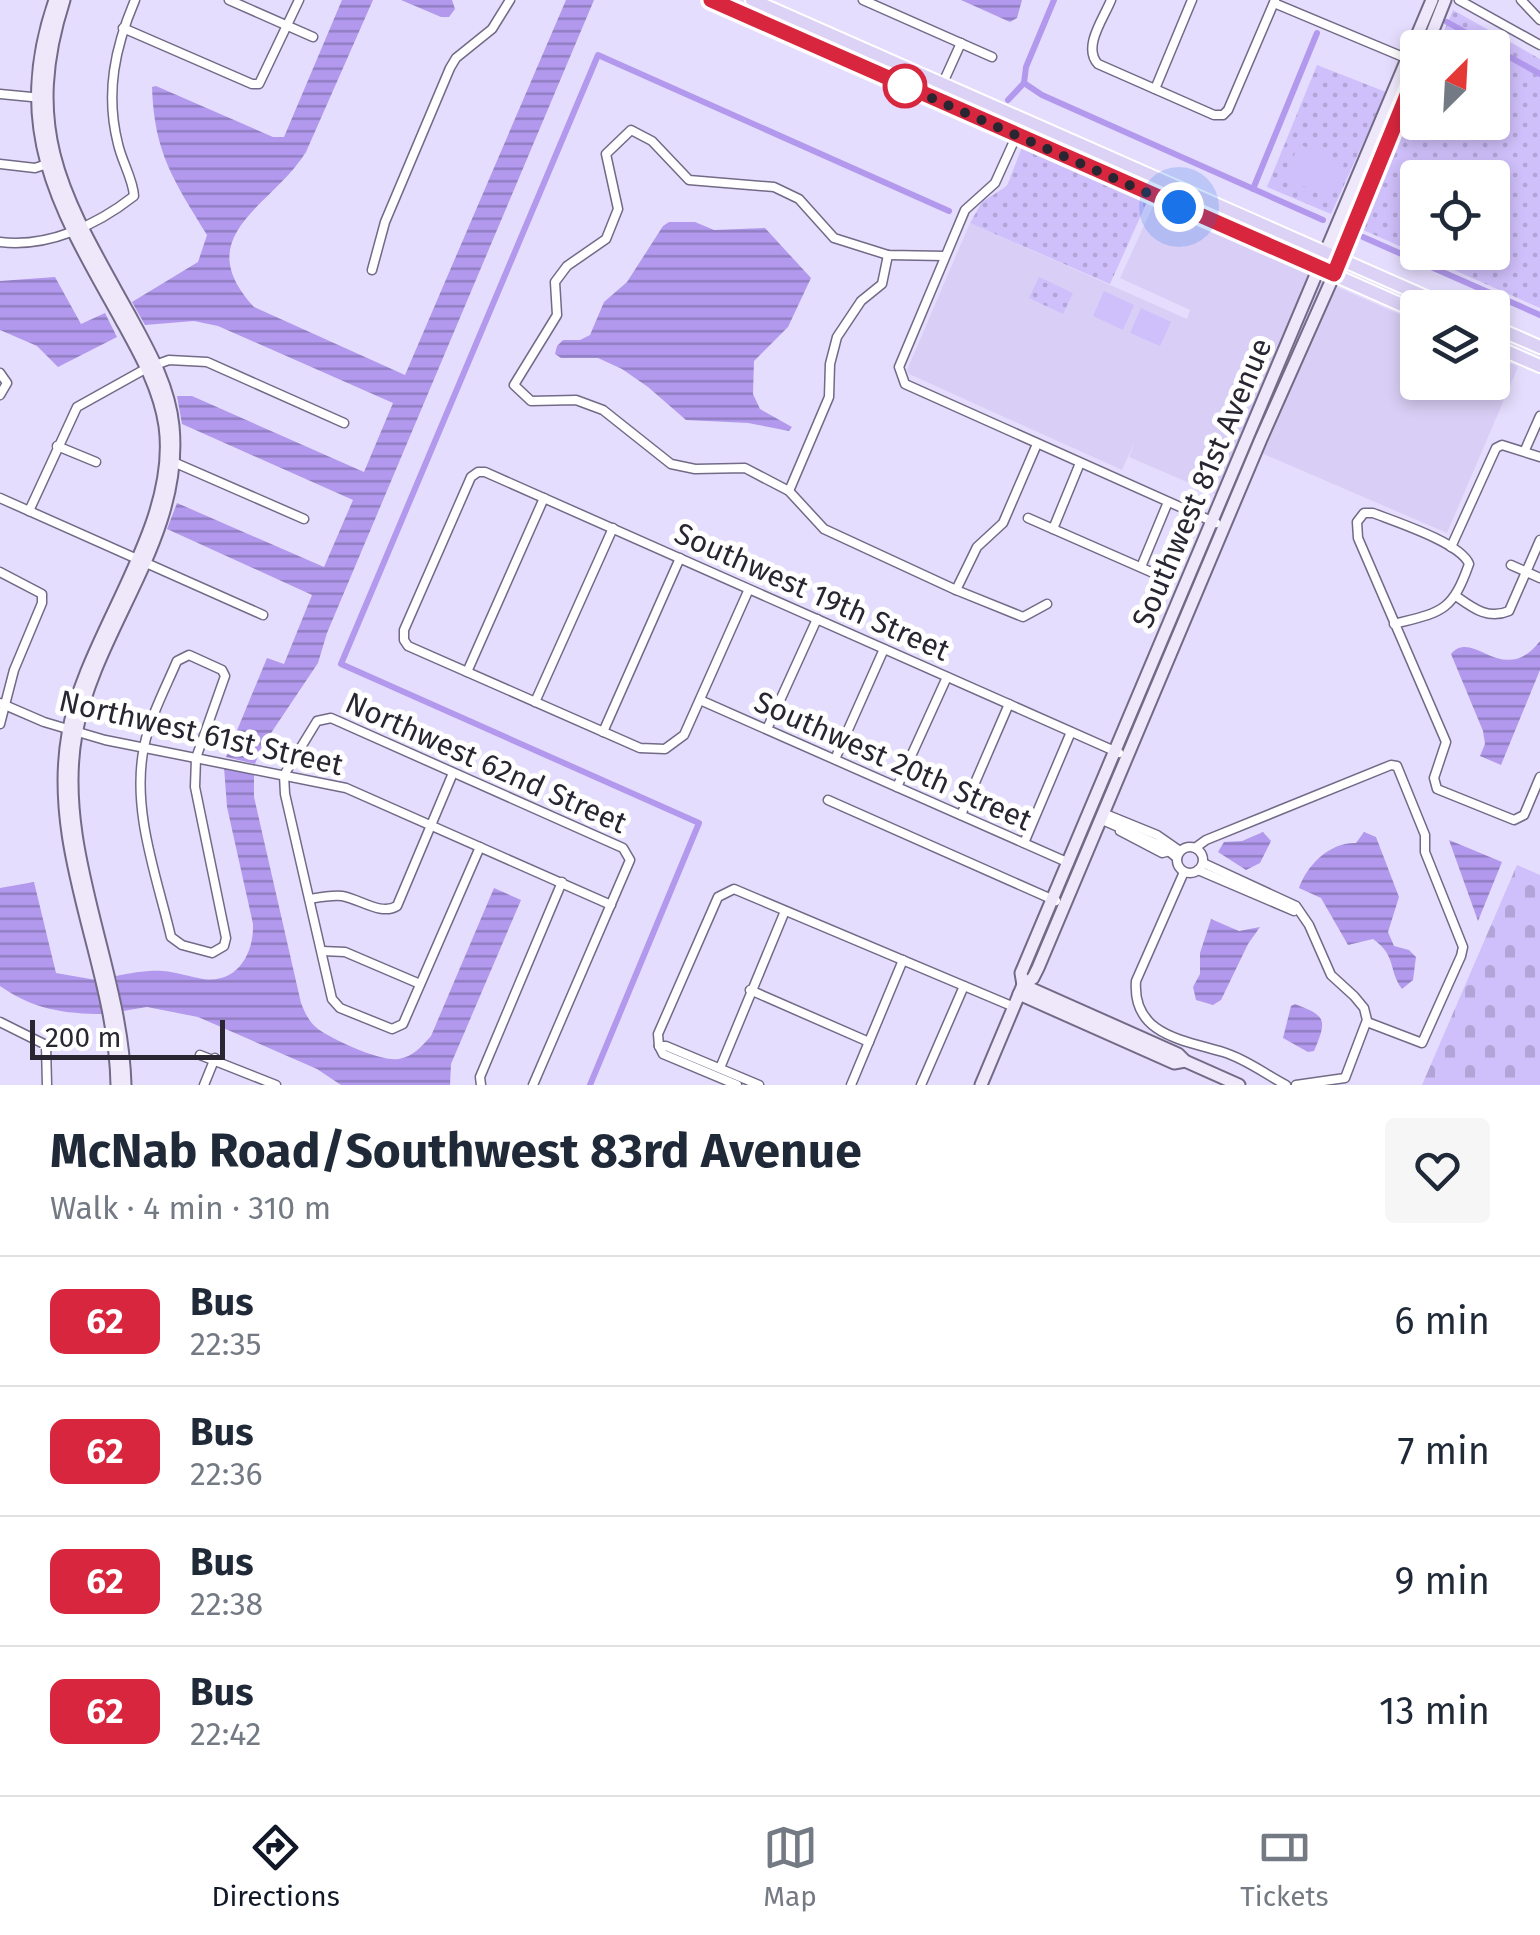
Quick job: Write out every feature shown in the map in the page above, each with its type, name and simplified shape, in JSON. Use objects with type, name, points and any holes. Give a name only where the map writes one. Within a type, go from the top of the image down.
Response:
[{"type":"main road","points":[[711,0],[1400,304]]},
{"type":"main road","points":[[752,0],[1411,290]]},
{"type":"main road","points":[[1511,334],[1540,347]]},
{"type":"main road","points":[[1510,353],[1540,366]]},
{"type":"street","points":[[54,0],[43,40],[41,98],[50,163],[76,229],[151,366],[171,461],[140,561],[80,692],[63,798],[68,837],[112,1026],[116,1085]]},
{"type":"street","points":[[41,98],[64,0]]},
{"type":"street","points":[[0,242],[33,244],[76,229],[134,196],[118,143],[112,78],[123,28],[135,0]]},
{"type":"street","points":[[230,0],[314,36]]},
{"type":"street","points":[[123,28],[259,84],[299,0]]},
{"type":"street","points":[[372,270],[385,222],[450,68],[456,58],[492,29],[510,0]]},
{"type":"street","points":[[862,0],[992,57]]},
{"type":"street","points":[[1111,0],[1091,47],[1098,64],[1214,115],[1228,110],[1274,2],[1400,57]]},
{"type":"street","points":[[1154,89],[1192,0]]},
{"type":"street","name":"Southwest 81st Avenue","points":[[1423,30],[1432,0]]},
{"type":"street","points":[[1434,30],[1446,0]]},
{"type":"street","points":[[1460,0],[1540,44]]},
{"type":"street","points":[[1521,0],[1537,14]]},
{"type":"street","points":[[935,100],[960,43]]},
{"type":"street","name":"Southwest 81st Avenue","points":[[1059,903],[1069,863],[1122,754],[1219,524],[1326,252],[1400,93]]},
{"type":"street","points":[[0,94],[41,98]]},
{"type":"street","name":"Southwest 81st Avenue","points":[[1219,524],[1341,259],[1400,101]]},
{"type":"street","points":[[1024,119],[995,183],[965,210],[898,368],[900,376],[904,384],[1219,524]]},
{"type":"street","points":[[945,256],[888,255],[834,238],[798,199],[774,187],[689,180],[652,141],[631,130],[606,154],[618,210],[606,239],[567,266],[555,282],[556,316],[514,385],[531,400],[576,400],[603,410],[671,464],[694,469],[746,468],[789,491],[824,529],[956,590],[1023,617],[1047,604]]},
{"type":"street","points":[[0,164],[35,168],[50,163]]},
{"type":"street","points":[[789,491],[829,397],[830,364],[837,337],[861,301],[882,284],[888,255]]},
{"type":"street","points":[[29,511],[77,408],[151,366],[181,358],[207,362],[344,422]]},
{"type":"street","points":[[0,373],[7,383],[0,395]]},
{"type":"street","points":[[1525,450],[1540,416]]},
{"type":"street","points":[[956,590],[978,547],[1003,523],[1037,444]]},
{"type":"street","points":[[1452,547],[1496,448],[1502,445],[1540,456]]},
{"type":"street","points":[[57,446],[96,462]]},
{"type":"street","points":[[171,461],[304,519]]},
{"type":"street","points":[[1053,529],[1080,463]]},
{"type":"street","name":"Southwest 19th Street","points":[[467,672],[408,646],[404,630],[471,476],[478,472],[1122,754]]},
{"type":"street","points":[[0,498],[263,615]]},
{"type":"street","points":[[544,498],[467,672],[640,748],[665,749],[684,735],[749,589]]},
{"type":"street","points":[[1141,567],[1168,502]]},
{"type":"street","points":[[1394,624],[1448,607],[1470,564],[1466,556],[1452,547],[1373,512],[1364,512],[1358,518],[1358,538],[1394,624],[1446,742],[1434,778],[1437,790],[1514,820],[1524,816],[1540,777]]},
{"type":"street","points":[[1028,518],[1167,578]]},
{"type":"street","points":[[535,702],[613,528]]},
{"type":"street","points":[[1456,596],[1482,614],[1509,610],[1540,540]]},
{"type":"street","points":[[604,732],[680,558]]},
{"type":"street","points":[[1511,565],[1540,576]]},
{"type":"street","points":[[0,572],[42,594],[42,603],[2,704],[0,724]]},
{"type":"street","points":[[767,730],[817,619]]},
{"type":"street","points":[[834,759],[884,649]]},
{"type":"street","points":[[189,655],[222,670],[225,676],[196,758],[196,806],[226,938],[224,946],[212,953],[176,942],[172,937],[145,826],[141,776],[144,748],[158,705],[181,656],[189,655]]},
{"type":"street","points":[[897,787],[947,677]]},
{"type":"street","name":"Southwest 20th Street","points":[[700,700],[1069,863]]},
{"type":"street","name":"Northwest 61st Street","points":[[2,704],[72,731],[346,788],[611,905]]},
{"type":"street","points":[[961,815],[1010,704]]},
{"type":"street","name":"Northwest 62nd Street","points":[[284,775],[317,720],[331,718],[623,848],[630,860],[611,905]]},
{"type":"street","points":[[72,731],[76,833],[120,1023],[125,1085]]},
{"type":"street","points":[[1024,843],[1071,732]]},
{"type":"street","name":"Southwest 81st Avenue","points":[[981,1085],[1022,990],[1021,973],[1102,816],[1122,754]]},
{"type":"street","points":[[1102,816],[1128,837],[1162,852],[1176,853],[1397,766],[1425,835],[1425,852],[1462,947],[1462,956],[1422,1043],[1367,1022]]},
{"type":"street","points":[[310,900],[340,896],[390,910],[397,906],[453,773]]},
{"type":"street","points":[[284,775],[285,794],[336,1005],[392,1029],[399,1028],[480,847]]},
{"type":"street","points":[[828,800],[1059,903]]},
{"type":"street","points":[[1102,816],[1150,836],[1176,853],[1184,872]]},
{"type":"street","points":[[1117,827],[1150,836]]},
{"type":"street","points":[[1195,848],[1202,855],[1201,867]]},
{"type":"street","points":[[1286,1085],[1238,1059],[1194,1046],[1150,1026],[1144,1018],[1135,991],[1136,980],[1184,872],[1201,867],[1298,910],[1309,925],[1331,975],[1364,1008],[1367,1022],[1345,1078],[1296,1085]]},
{"type":"street","points":[[481,1085],[480,1077],[562,882]]},
{"type":"street","points":[[738,1085],[664,1054],[658,1034],[718,897],[726,891],[734,889],[1014,1007]]},
{"type":"street","points":[[534,1085],[611,905]]},
{"type":"street","points":[[720,1068],[784,910]]},
{"type":"street","points":[[322,951],[346,952],[420,984]]},
{"type":"street","points":[[851,1085],[903,960]]},
{"type":"street","points":[[920,1085],[964,986]]},
{"type":"street","points":[[750,990],[869,1042]]},
{"type":"street","points":[[1022,990],[1178,1054],[1185,1061],[1239,1085]]},
{"type":"street","points":[[0,1022],[46,1046],[48,1085]]},
{"type":"street","points":[[659,1046],[760,1085]]},
{"type":"street","points":[[200,1055],[276,1085]]},
{"type":"street","points":[[204,1085],[215,1058]]},
{"type":"shaded area","points":[[342,0],[373,0],[306,152],[242,223],[232,241],[230,260],[236,282],[254,307],[405,375],[566,0],[594,0],[327,633],[318,663],[261,748],[255,764],[226,757],[267,658],[284,664],[312,595],[167,529],[177,503],[324,567],[353,500],[182,424],[177,396],[192,396],[364,472],[393,403],[218,326],[194,321],[145,325],[132,302],[198,262],[207,235],[168,166],[157,130],[152,87],[273,137],[284,137]]},
{"type":"shaded area","points":[[401,0],[452,0],[455,9],[449,17],[441,17]]},
{"type":"shaded area","points":[[961,0],[1022,0],[1017,18],[1010,22]]},
{"type":"shaded area","points":[[1153,206],[1400,315],[1400,400],[1504,400],[1447,533],[1238,443],[1217,495],[1129,457],[1135,441],[1122,470],[907,370],[970,223],[1187,319],[1190,310],[1120,278]]},
{"type":"shaded area","points":[[669,222],[695,222],[714,230],[765,228],[811,278],[788,327],[754,361],[753,394],[760,409],[792,427],[789,431],[748,423],[686,420],[622,369],[598,358],[561,358],[555,354],[563,340],[580,340],[590,335],[604,302],[627,282]]},
{"type":"shaded area","points":[[55,277],[81,324],[105,313],[117,337],[58,367],[37,346],[0,330],[0,281]]},
{"type":"shaded area","points":[[1510,363],[1518,367],[1510,386]]},
{"type":"shaded area","points":[[1540,641],[1540,670],[1501,765],[1480,756],[1485,744],[1483,731],[1451,654],[1469,647],[1501,659],[1514,659]]},
{"type":"shaded area","points":[[224,767],[254,773],[254,797],[301,1003],[315,1026],[345,1044],[391,1059],[404,1058],[417,1050],[431,1036],[494,888],[521,900],[451,1064],[450,1085],[341,1085],[317,1069],[198,1017],[147,1007],[123,1011],[116,976],[157,971],[215,979],[234,972],[247,956],[253,924],[227,807]]},
{"type":"shaded area","points":[[1263,832],[1271,841],[1260,863],[1246,870],[1218,852],[1224,842],[1242,841]]},
{"type":"shaded area","points":[[1364,832],[1376,837],[1399,897],[1388,932],[1394,946],[1409,950],[1416,957],[1413,980],[1402,989],[1381,945],[1373,939],[1348,945],[1321,898],[1299,888],[1321,856],[1337,846],[1356,843]]},
{"type":"shaded area","points":[[1449,840],[1502,862],[1478,921]]},
{"type":"shaded area","points":[[34,882],[56,973],[96,980],[103,1014],[49,1009],[0,986],[0,888]]},
{"type":"shaded area","points":[[1211,919],[1239,931],[1260,927],[1221,1000],[1213,1005],[1196,1000],[1193,987],[1200,974],[1200,953]]},
{"type":"shaded area","points":[[1295,1004],[1321,1020],[1314,1051],[1308,1052],[1283,1038],[1291,1006]]},
{"type":"green space","points":[[1453,10],[1489,30],[1444,30]]},
{"type":"green space","points":[[1510,42],[1540,59],[1540,308],[1510,295],[1510,290],[1499,290],[1454,270],[1510,270],[1510,160],[1400,160],[1400,246],[1361,229],[1400,135],[1400,140],[1510,140]]},
{"type":"green space","points":[[1317,65],[1386,92],[1331,214],[1267,187]]},
{"type":"green space","points":[[1299,144],[1344,164],[1329,197],[1284,178]]},
{"type":"green space","points":[[1022,147],[1147,202],[1110,284],[970,223],[982,202],[1007,186]]},
{"type":"green space","points":[[1039,277],[1073,293],[1063,314],[1029,298]]},
{"type":"green space","points":[[1104,291],[1134,305],[1123,330],[1093,316]]},
{"type":"green space","points":[[1141,308],[1171,322],[1160,346],[1130,333]]},
{"type":"green space","points":[[1517,865],[1540,875],[1540,1085],[1422,1085]]},
{"type":"waterway","points":[[1054,0],[1026,67],[1024,83],[1042,95],[1323,220]]},
{"type":"waterway","points":[[1447,22],[1540,74]]},
{"type":"waterway","points":[[1253,189],[1317,33]]},
{"type":"waterway","points":[[590,1085],[699,823],[341,664],[598,55],[949,211]]},
{"type":"waterway","points":[[1008,100],[1024,83]]},
{"type":"waterway","points":[[1363,237],[1540,315]]},
{"type":"bus line","name":"62","points":[[711,0],[1334,274],[1400,115]]},
{"type":"route","points":[[905,86],[902,85],[1179,207]]}]
